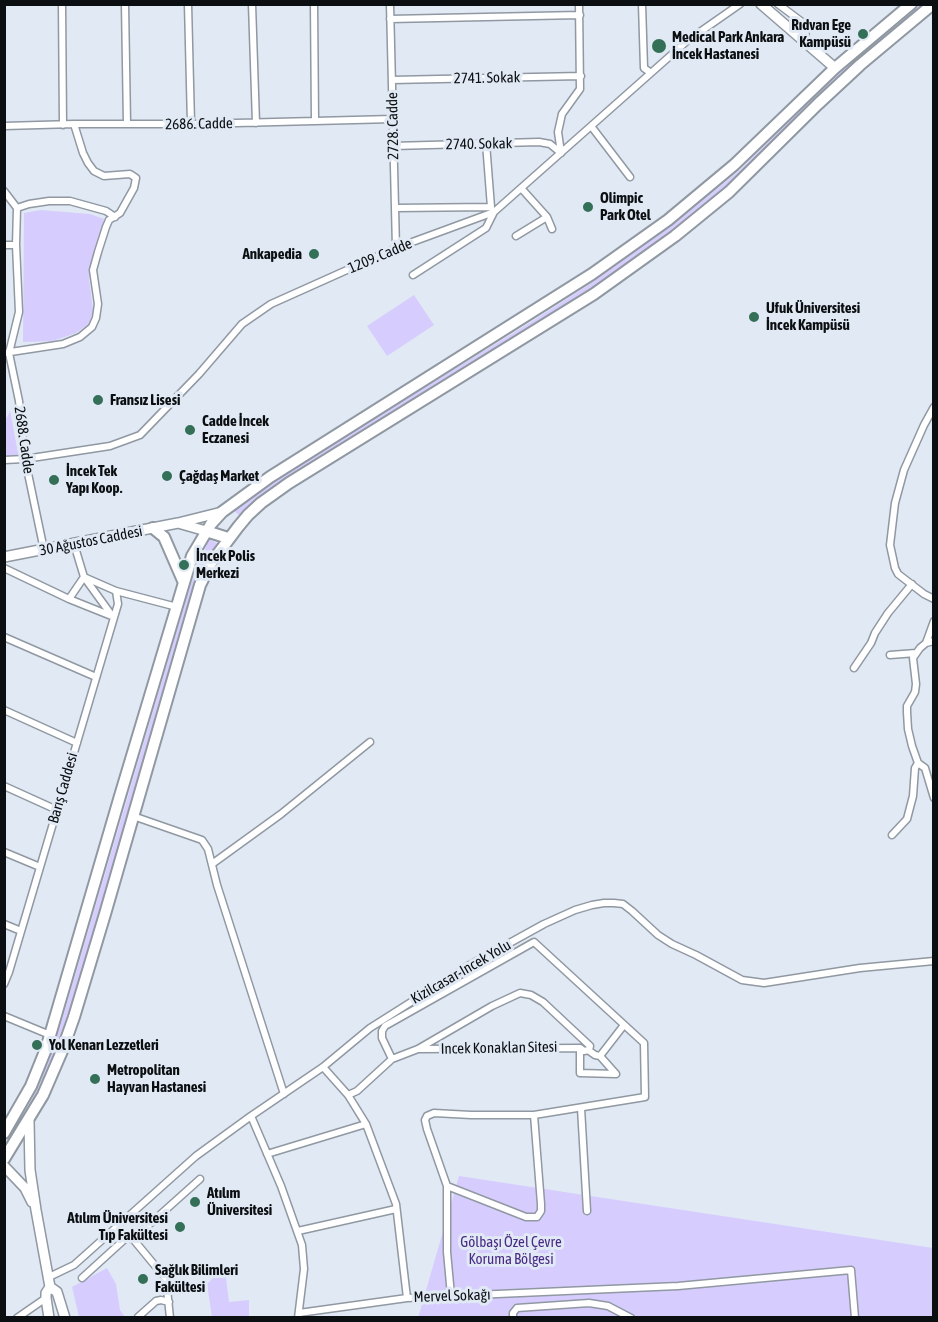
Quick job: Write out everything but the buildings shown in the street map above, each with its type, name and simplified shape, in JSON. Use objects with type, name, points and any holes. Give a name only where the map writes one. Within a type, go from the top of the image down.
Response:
[{"type":"main road","points":[[4,1133],[31,1086],[42,1059],[192,556],[206,531],[222,512],[270,477],[566,291],[632,247],[686,207],[836,68],[911,4]]},
{"type":"main road","points":[[4,1159],[29,1120],[51,1078],[74,1017],[200,585],[208,567],[228,538],[261,503],[289,483],[564,313],[675,236],[729,192],[860,65],[933,4]]},
{"type":"main road","points":[[765,5],[836,68]]},
{"type":"main road","points":[[222,512],[232,517],[238,527]]},
{"type":"main road","name":"30 Ağustos Caddesi","points":[[4,557],[178,524],[222,512]]},
{"type":"main road","name":"30 Ağustos Caddesi","points":[[178,524],[206,531]]},
{"type":"main road","points":[[153,528],[164,537],[184,583]]},
{"type":"main road","points":[[206,531],[228,538]]},
{"type":"main road","points":[[29,1120],[30,1170],[36,1210],[50,1282],[59,1296],[65,1317]]},
{"type":"main road","points":[[4,1166],[25,1188],[36,1210]]},
{"type":"main road","points":[[50,1282],[46,1293],[50,1317]]},
{"type":"street","points":[[62,4],[63,124]]},
{"type":"street","points":[[125,4],[127,124]]},
{"type":"street","points":[[189,4],[191,124]]},
{"type":"street","points":[[252,4],[256,123]]},
{"type":"street","points":[[314,4],[315,121]]},
{"type":"street","name":"2728. Cadde","points":[[390,4],[396,248]]},
{"type":"street","points":[[561,153],[558,132],[562,114],[580,89],[579,4]]},
{"type":"street","points":[[642,4],[644,68],[651,73]]},
{"type":"street","name":"1209. Cadde","points":[[4,460],[111,446],[140,435],[242,324],[271,304],[396,248],[494,212],[687,41],[740,4]]},
{"type":"street","points":[[778,4],[806,25],[806,42]]},
{"type":"street","points":[[390,19],[580,15]]},
{"type":"street","name":"2741. Sokak","points":[[392,80],[581,76]]},
{"type":"street","name":"2686. Cadde","points":[[4,126],[393,119]]},
{"type":"street","points":[[7,353],[63,344],[80,337],[92,327],[96,318],[98,304],[93,270],[106,227],[110,220],[120,213],[134,188],[136,178],[130,174],[104,176],[94,171],[83,153],[74,124]]},
{"type":"street","points":[[591,126],[630,177]]},
{"type":"street","name":"2740. Sokak","points":[[393,146],[539,142],[550,144],[561,153]]},
{"type":"street","points":[[395,208],[492,207],[486,143]]},
{"type":"street","points":[[521,188],[539,206],[552,229]]},
{"type":"street","points":[[4,191],[17,208],[49,201],[70,201],[106,211],[115,216]]},
{"type":"street","name":"2688. Cadde","points":[[17,208],[19,312],[7,353],[19,401],[25,459],[44,550]]},
{"type":"street","points":[[413,275],[486,228],[494,212]]},
{"type":"street","points":[[516,236],[547,218]]},
{"type":"street","points":[[4,244],[16,245]]},
{"type":"street","points":[[933,407],[904,470],[894,513],[890,545],[898,574],[933,599]]},
{"type":"street","points":[[74,544],[84,577],[114,617]]},
{"type":"street","points":[[4,568],[69,599],[114,617]]},
{"type":"street","points":[[84,577],[116,591],[177,608]]},
{"type":"street","points":[[69,599],[84,577]]},
{"type":"street","points":[[854,668],[888,613],[912,584]]},
{"type":"street","name":"Barış Caddesi","points":[[4,984],[118,604],[116,591]]},
{"type":"street","points":[[933,621],[930,642],[913,658],[915,692],[906,712],[912,746],[918,762],[925,768],[933,798]]},
{"type":"street","points":[[4,637],[96,677]]},
{"type":"street","points":[[890,655],[916,653]]},
{"type":"street","points":[[4,710],[77,743]]},
{"type":"street","points":[[212,864],[282,814],[370,742]]},
{"type":"street","points":[[892,835],[907,819],[912,802],[915,768],[918,762]]},
{"type":"street","points":[[4,786],[57,810]]},
{"type":"street","points":[[133,816],[201,840],[208,849],[221,897],[284,1094]]},
{"type":"street","points":[[4,852],[40,867]]},
{"type":"street","name":"Kizilcasar-Incek Yolu","points":[[50,1282],[74,1265],[196,1156],[323,1067],[370,1028],[468,966],[544,924],[575,910],[592,905],[623,904],[658,935],[672,944],[742,980],[764,983],[860,968],[933,961]]},
{"type":"street","points":[[4,924],[21,931]]},
{"type":"street","points":[[392,1059],[382,1038],[385,1026],[534,942],[644,1043],[645,1097],[534,1115],[434,1113],[427,1116],[425,1120],[427,1130],[447,1186],[447,1252],[451,1295]]},
{"type":"street","points":[[348,1095],[357,1091],[392,1059],[418,1049],[513,995],[524,993],[543,1002],[590,1046],[588,1050],[600,1056],[616,1074],[580,1073],[580,1048]]},
{"type":"street","points":[[4,1016],[50,1035]]},
{"type":"street","points":[[600,1056],[624,1025]]},
{"type":"street","name":"Incek Konaklan Sitesi","points":[[418,1049],[580,1048],[584,1051],[588,1050]]},
{"type":"street","points":[[323,1067],[348,1095],[366,1124],[396,1204],[407,1298]]},
{"type":"street","points":[[581,1107],[587,1211]]},
{"type":"street","points":[[447,1186],[526,1217],[537,1217],[541,1211],[541,1204],[534,1115]]},
{"type":"street","points":[[251,1116],[302,1245],[304,1269],[299,1315]]},
{"type":"street","points":[[267,1154],[366,1124]]},
{"type":"street","points":[[133,1239],[200,1179]]},
{"type":"street","points":[[298,1231],[396,1209]]},
{"type":"street","points":[[82,1278],[126,1238],[133,1239],[166,1279],[170,1317]]},
{"type":"street","name":"Mervel Sokağı","points":[[299,1315],[407,1298],[702,1284],[851,1270],[855,1317]]},
{"type":"street","points":[[17,1317],[46,1298]]},
{"type":"street","points":[[138,1317],[156,1301],[169,1302]]},
{"type":"street","points":[[513,1317],[513,1312],[517,1308],[589,1303],[608,1306],[631,1317]]},
{"type":"green space","points":[[919,5],[925,5],[841,75],[733,181],[663,237],[592,288],[530,328],[273,487],[256,499],[240,516],[233,510],[273,482],[590,284],[674,224],[739,171],[839,71]]},
{"type":"green space","points":[[41,210],[90,214],[104,219],[90,269],[93,310],[90,323],[76,333],[53,341],[23,342],[24,213]]},
{"type":"green space","points":[[414,295],[434,325],[387,356],[367,326]]},
{"type":"green space","points":[[10,411],[19,458],[5,458],[5,421]]},
{"type":"green space","points":[[209,539],[218,544],[207,559],[194,588],[57,1051],[41,1088],[10,1140],[40,1083],[62,1020],[190,586]]},
{"type":"green space","name":"Gölbaşı Özel Çevre Koruma Bölgesi","points":[[459,1176],[933,1248],[933,1317],[418,1318]]},
{"type":"green space","points":[[107,1268],[116,1284],[120,1310],[125,1317],[79,1317],[72,1287]]},
{"type":"green space","points":[[225,1270],[229,1302],[249,1300],[249,1317],[212,1317],[207,1284],[219,1272]]},
{"type":"place","name":"Rıdvan Ege Kampüsü","points":[[863,34]]},
{"type":"place","name":"Medical Park Ankara İncek Hastanesi","points":[[659,46]]},
{"type":"place","name":"Olimpic Park Otel","points":[[588,207]]},
{"type":"place","name":"Ankapedia","points":[[314,254]]},
{"type":"place","name":"Ufuk Üniversitesi İncek Kampüsü","points":[[754,317]]},
{"type":"place","name":"Fransız Lisesi","points":[[98,400]]},
{"type":"place","name":"Cadde İncek Eczanesi","points":[[190,430]]},
{"type":"place","name":"Çağdaş Market","points":[[167,476]]},
{"type":"place","name":"İncek Tek Yapı Koop.","points":[[54,480]]},
{"type":"place","name":"İncek Polis Merkezi","points":[[184,565]]},
{"type":"place","name":"Yol Kenarı Lezzetleri","points":[[37,1045]]},
{"type":"place","name":"Metropolitan Hayvan Hastanesi","points":[[95,1079]]},
{"type":"place","name":"Atılım Üniversitesi","points":[[195,1202]]},
{"type":"place","name":"Atılım Üniversitesi Tıp Fakültesi","points":[[180,1227]]},
{"type":"place","name":"Sağlık Bilimleri Fakültesi","points":[[143,1279]]}]
